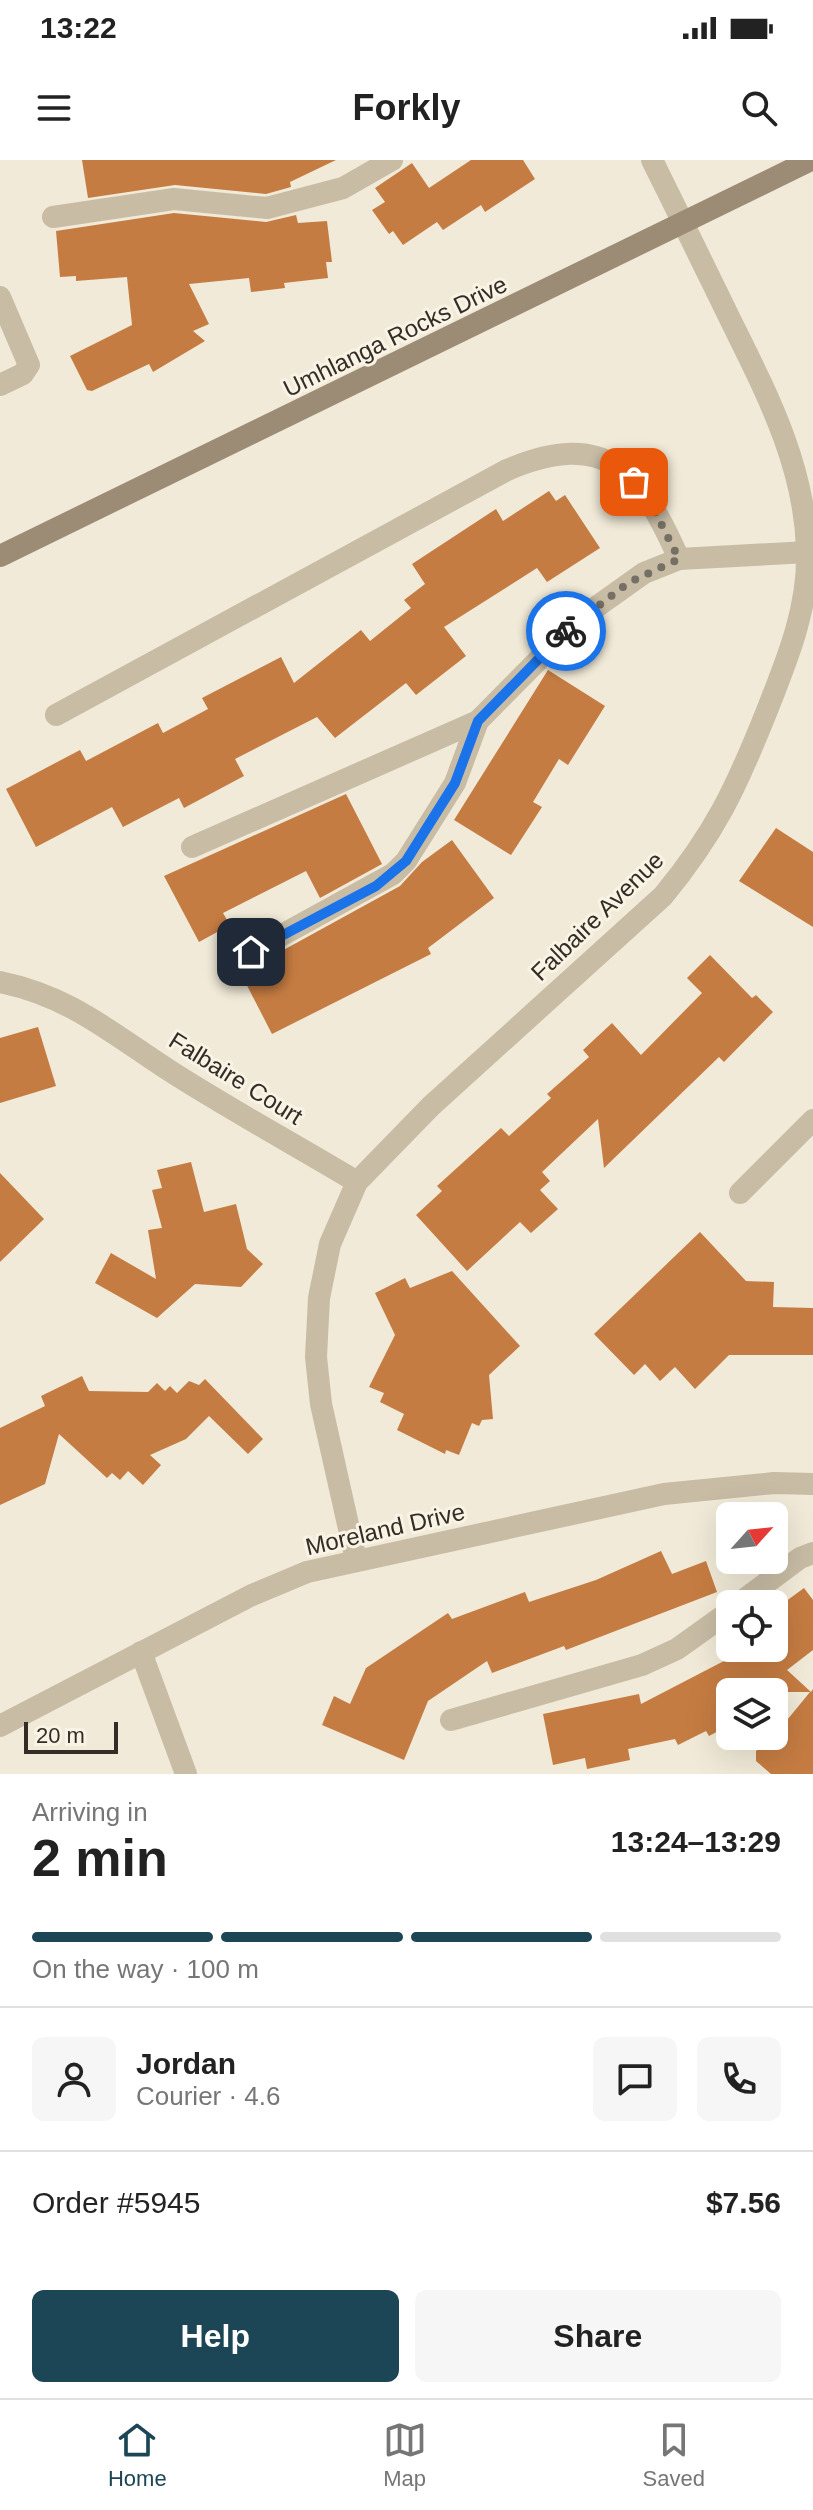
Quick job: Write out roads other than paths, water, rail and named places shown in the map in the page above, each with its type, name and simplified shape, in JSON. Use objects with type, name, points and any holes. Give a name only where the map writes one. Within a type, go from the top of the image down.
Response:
[{"type":"main road","name":"Umhlanga Rocks Drive","points":[[0,556],[811,160]]},
{"type":"street","points":[[53,217],[174,199],[267,208],[343,188],[392,160]]},
{"type":"street","name":"Falbaire Avenue","points":[[356,1560],[321,1404],[316,1357],[319,1298],[330,1244],[357,1182],[431,1106],[663,896],[693,859],[715,827],[739,779],[793,646],[804,596],[808,552],[803,501],[777,413],[652,160]]},
{"type":"street","points":[[0,297],[29,365],[23,374],[0,385]]},
{"type":"street","points":[[56,715],[507,470],[544,454],[579,452],[610,463],[634,482],[651,504],[679,559]]},
{"type":"street","points":[[192,847],[478,721],[578,620],[644,573],[679,559],[808,552]]},
{"type":"street","points":[[251,952],[376,886],[406,861],[455,783],[478,721]]},
{"type":"street","name":"Falbaire Court","points":[[0,982],[65,1001],[90,1015],[166,1068],[357,1182]]},
{"type":"street","points":[[740,1193],[813,1120]]},
{"type":"street","name":"Moreland Drive","points":[[0,1726],[252,1595],[307,1572],[664,1494],[774,1483],[813,1484]]},
{"type":"street","points":[[757,1590],[800,1558],[813,1553]]},
{"type":"street","points":[[451,1720],[642,1665],[677,1649],[716,1621]]},
{"type":"street","points":[[141,1652],[186,1774]]}]
